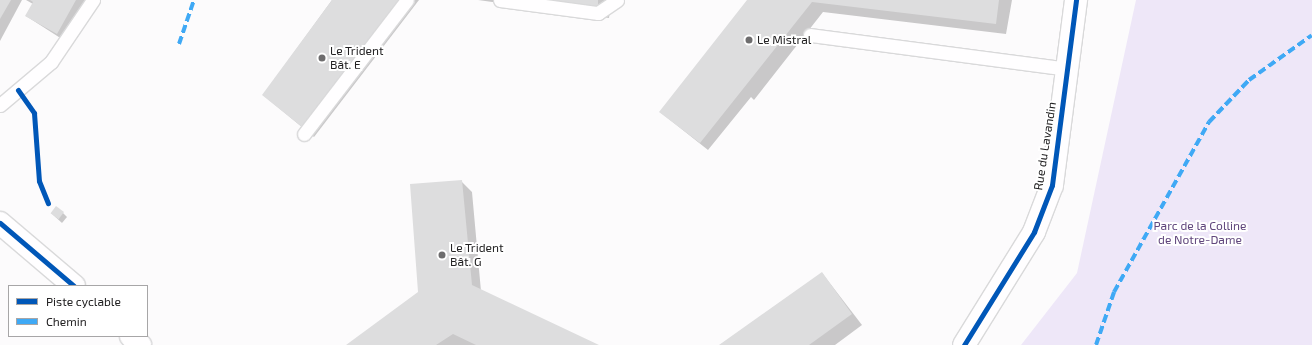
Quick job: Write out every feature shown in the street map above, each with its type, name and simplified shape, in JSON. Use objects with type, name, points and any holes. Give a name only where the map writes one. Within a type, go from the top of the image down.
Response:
[{"type":"street","name":"Rue du Lavandin","points":[[964,345],[1034,232],[1049,192],[1068,69],[1076,0]]},
{"type":"street","points":[[0,223],[73,285]]},
{"type":"street","points":[[132,337],[140,345]]},
{"type":"lane","points":[[0,106],[51,62],[93,0]]},
{"type":"lane","points":[[304,134],[407,0]]},
{"type":"lane","points":[[500,0],[598,13],[617,0]]},
{"type":"lane","points":[[810,35],[1068,69]]},
{"type":"green space","name":"Parc de la Colline de Notre-Dame","points":[[1136,0],[1312,0],[1312,345],[1021,345],[1077,273]]},
{"type":"building","points":[[0,0],[11,0],[0,19]]},
{"type":"building","points":[[30,0],[76,0],[57,34],[25,16],[33,2]]},
{"type":"building","name":"Le Trident Bât. E","points":[[332,0],[399,0],[302,127],[262,95]]},
{"type":"building","points":[[554,0],[598,0],[598,7]]},
{"type":"building","name":"Le Mistral","points":[[747,0],[999,0],[996,24],[812,2],[700,143],[659,112]]},
{"type":"building","name":"Le Trident Bât. G","points":[[462,180],[472,285],[599,345],[476,345],[453,334],[436,345],[346,345],[418,292],[410,184]]},
{"type":"building","points":[[56,206],[64,212],[59,219],[51,213]]},
{"type":"building","points":[[822,272],[852,314],[809,345],[719,345]]},
{"type":"marked path","points":[[179,44],[194,0]]},
{"type":"marked path","points":[[1096,345],[1114,292],[1209,122],[1249,80],[1312,35]]},
{"type":"cycle path","points":[[964,345],[1034,232],[1052,185],[1076,0]]},
{"type":"cycle path","points":[[18,90],[34,113],[39,181],[48,203]]},
{"type":"cycle path","points":[[0,223],[73,285]]},
{"type":"place","name":"Le Mistral","points":[[749,40]]},
{"type":"place","name":"Le Trident Bât. E","points":[[322,58]]},
{"type":"place","name":"Le Trident Bât. G","points":[[442,255]]}]
